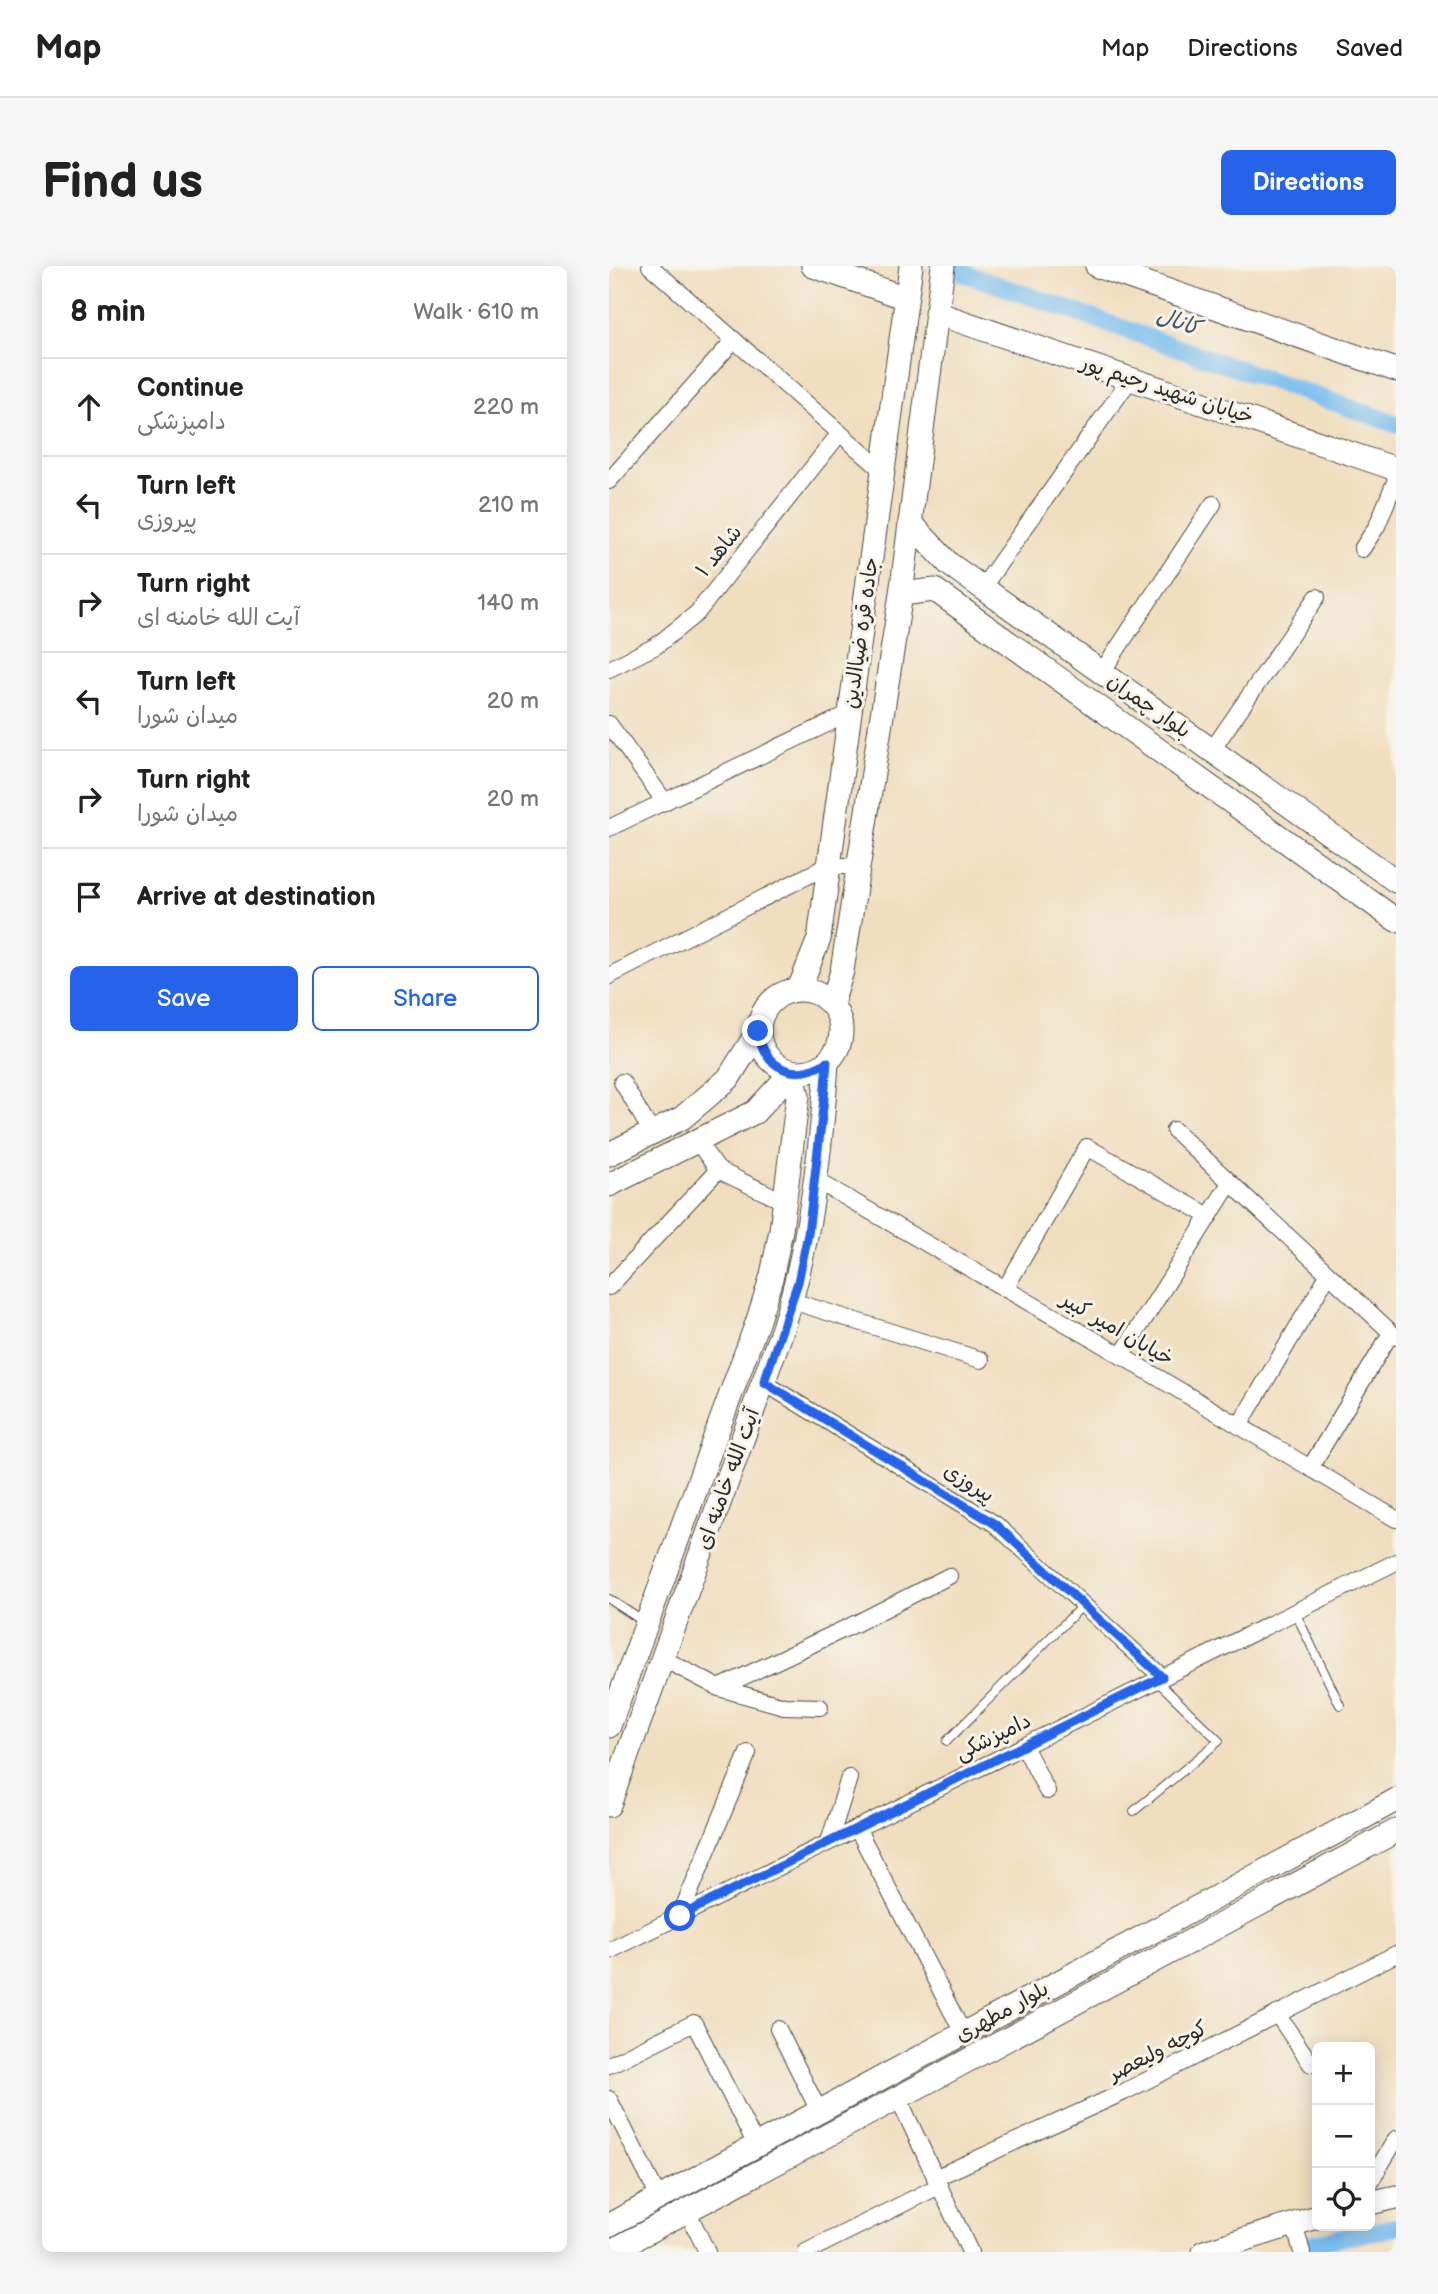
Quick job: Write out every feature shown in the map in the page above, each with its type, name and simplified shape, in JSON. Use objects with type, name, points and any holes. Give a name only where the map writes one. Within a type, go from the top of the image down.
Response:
[{"type":"street","points":[[650,266],[883,471]]},
{"type":"street","points":[[813,266],[906,298]]},
{"type":"street","name":"جاده قره ضیاالدین","points":[[832,1004],[842,971],[901,594],[943,266]]},
{"type":"street","points":[[1097,266],[1396,370]]},
{"type":"street","name":"جاده قره ضیاالدین","points":[[799,989],[819,939],[910,270]]},
{"type":"street","name":"خیابان شهید رحیم پور","points":[[936,313],[1396,469]]},
{"type":"street","points":[[609,481],[734,340]]},
{"type":"street","points":[[982,588],[1131,378]]},
{"type":"street","name":"شاهد ۱","points":[[609,669],[656,646],[697,613],[840,433]]},
{"type":"street","points":[[1361,549],[1377,526],[1396,479]]},
{"type":"street","points":[[1102,672],[1213,504]]},
{"type":"street","name":"بلوار چمران","points":[[910,522],[950,564],[982,588],[1396,881]]},
{"type":"street","name":"بلوار چمران","points":[[901,594],[935,590],[1396,920]]},
{"type":"street","points":[[1212,750],[1317,597]]},
{"type":"street","points":[[609,828],[850,713]]},
{"type":"street","points":[[609,724],[664,802]]},
{"type":"street","points":[[609,976],[829,865],[858,867]]},
{"type":"street","points":[[799,989],[823,996],[832,1004],[839,1016],[840,1041],[827,1062],[816,1069],[792,1072],[778,1067],[768,1057],[761,1045],[758,1031],[760,1018],[775,997],[799,989]]},
{"type":"street","points":[[609,1154],[682,1118],[728,1079],[758,1031]]},
{"type":"street","name":"آیت الله خامنه ای","points":[[609,1805],[792,1301],[808,1234],[827,1062]]},
{"type":"street","points":[[609,1185],[755,1112],[792,1072]]},
{"type":"street","name":"آیت الله خامنه ای","points":[[609,1726],[613,1701],[646,1624],[772,1275],[785,1202],[797,1096],[792,1072]]},
{"type":"street","points":[[622,1082],[652,1133]]},
{"type":"street","points":[[1174,1130],[1393,1335],[1310,1468]]},
{"type":"street","points":[[697,1141],[718,1170],[785,1202]]},
{"type":"street","points":[[1005,1289],[1087,1147],[1209,1216]]},
{"type":"street","points":[[609,1287],[718,1170]]},
{"type":"street","name":"خیابان امیر کبیر","points":[[814,1180],[1121,1356],[1396,1519]]},
{"type":"street","points":[[1121,1356],[1230,1183]]},
{"type":"street","points":[[1239,1426],[1328,1275]]},
{"type":"street","points":[[792,1301],[981,1360]]},
{"type":"street","name":"پیروزی","points":[[764,1382],[995,1524],[1159,1679]]},
{"type":"street","name":"دامپزشکی","points":[[609,1951],[1295,1612],[1394,1567]]},
{"type":"street","points":[[719,1688],[949,1576]]},
{"type":"street","points":[[662,1658],[719,1688],[784,1706],[820,1707]]},
{"type":"street","points":[[1024,1746],[1048,1791]]},
{"type":"street","points":[[680,1916],[748,1753]]},
{"type":"street","points":[[829,1842],[849,1778]]},
{"type":"street","name":"بلوار مطهری","points":[[609,2225],[1396,1800]]},
{"type":"street","points":[[857,1828],[963,2033]]},
{"type":"street","name":"بلوار مطهری","points":[[610,2252],[1396,1831]]},
{"type":"street","points":[[1201,1903],[1213,1928]]},
{"type":"street","name":"کوچه ولیعصر","points":[[806,2252],[937,2182],[1124,2092],[1396,1954]]},
{"type":"street","points":[[1277,2014],[1311,2064]]},
{"type":"street","points":[[609,2065],[694,2023],[756,2145]]},
{"type":"street","points":[[779,2029],[819,2111]]},
{"type":"street","points":[[898,2097],[970,2252]]},
{"type":"street","points":[[609,2099],[659,2198]]},
{"type":"street","points":[[1375,2174],[1396,2139]]},
{"type":"street","points":[[1375,2202],[1396,2197]]},
{"type":"street","points":[[687,2210],[707,2252]]},
{"type":"street","points":[[1204,2252],[1312,2219]]},
{"type":"street","points":[[1294,2224],[1302,2252]]},
{"type":"lane","points":[[609,1599],[646,1624]]},
{"type":"lane","points":[[947,1741],[1083,1605]]},
{"type":"lane","points":[[1295,1612],[1340,1705]]},
{"type":"lane","points":[[1134,1811],[1219,1741],[1159,1679]]},
{"type":"waterway","name":"کانال","points":[[943,266],[1396,424]]},
{"type":"waterway","points":[[1313,2243],[1396,2227]]},
{"type":"route","points":[[680,1916],[1162,1677],[995,1524],[764,1382],[798,1282],[808,1234],[827,1062],[804,1072],[792,1072],[778,1067],[761,1045],[758,1031]]}]
